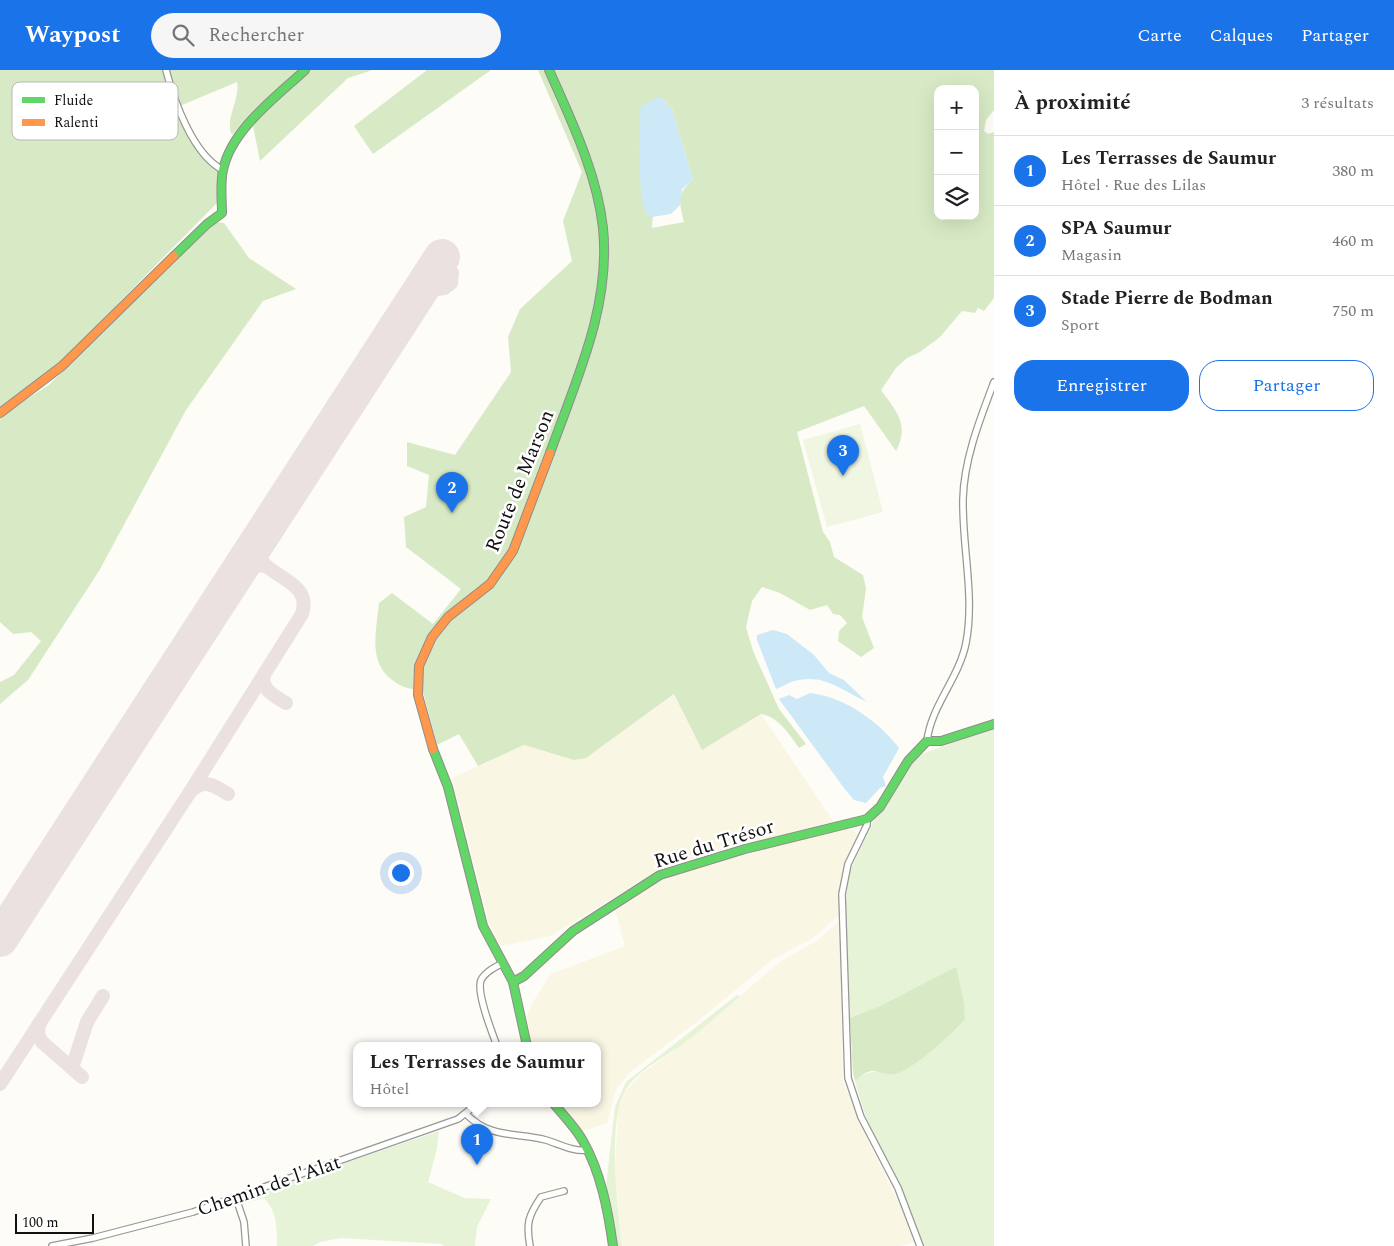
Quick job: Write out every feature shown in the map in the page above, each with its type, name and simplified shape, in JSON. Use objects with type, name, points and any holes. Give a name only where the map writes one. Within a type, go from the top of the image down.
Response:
[{"type":"street","points":[[166,70],[170,82]]},
{"type":"street","points":[[0,413],[49,378],[207,224],[218,218],[223,207],[221,195],[223,170],[234,144],[246,125],[305,70]]},
{"type":"street","name":"Route de Marson","points":[[526,1042],[513,982],[484,926],[448,787],[422,716],[418,695],[418,677],[422,655],[440,625],[490,584],[514,551],[597,322],[604,260],[603,228],[598,200],[580,143],[549,70]]},
{"type":"street","points":[[178,108],[194,139],[213,165],[223,170]]},
{"type":"street","points":[[920,1246],[898,1188],[861,1117],[848,1078],[842,894],[848,864],[865,830],[867,819],[880,807],[908,762],[927,741],[928,727],[958,670],[966,642],[969,606],[964,546],[963,497],[968,463],[994,382]]},
{"type":"street","points":[[927,741],[941,741],[994,724]]},
{"type":"street","name":"Rue du Trésor","points":[[513,982],[524,976],[579,926],[660,875],[745,849],[867,819]]},
{"type":"street","points":[[495,1042],[481,995],[480,985],[485,974],[503,963]]},
{"type":"street","name":"Chemin de l'Alat","points":[[52,1246],[171,1219],[236,1198],[436,1128],[466,1114],[474,1107]]},
{"type":"street","points":[[556,1107],[582,1139],[588,1150],[602,1190],[613,1246]]},
{"type":"street","points":[[466,1114],[488,1131],[511,1137],[544,1140],[570,1148],[588,1150]]},
{"type":"street","points":[[530,1246],[528,1221],[533,1209],[541,1197],[564,1191]]},
{"type":"street","points":[[236,1198],[244,1222],[246,1246]]},
{"type":"shaded area","points":[[675,694],[702,750],[761,714],[834,822],[720,850],[672,865],[649,876],[551,936],[500,946],[489,923],[452,778],[524,745],[574,760],[586,758]]},
{"type":"shaded area","points":[[853,829],[858,835],[841,882],[839,915],[813,938],[772,960],[694,1024],[630,1072],[616,1090],[607,1123],[581,1132],[560,1107],[601,1107],[601,1042],[531,1042],[527,1017],[531,1005],[551,974],[625,946],[615,909],[656,882],[681,872],[839,830]]},
{"type":"shaded area","points":[[837,923],[840,924],[843,1081],[866,1137],[903,1211],[914,1243],[901,1246],[622,1246],[615,1170],[618,1111],[624,1093],[641,1074],[687,1041],[781,961],[818,940]]},
{"type":"green space","points":[[0,70],[373,70],[348,78],[260,161],[251,116],[232,135],[230,129],[237,82],[178,107],[178,82],[12,82],[12,140],[178,140],[178,112],[218,169],[219,185],[217,203],[46,377],[0,408]]},
{"type":"green space","points":[[427,70],[491,70],[373,154],[354,126]]},
{"type":"green space","points":[[538,70],[994,70],[994,110],[986,120],[984,131],[988,134],[994,132],[994,298],[984,311],[978,308],[975,313],[962,311],[940,337],[920,352],[907,358],[896,368],[881,390],[896,411],[901,425],[902,433],[896,451],[864,406],[797,432],[823,532],[830,542],[834,557],[863,575],[866,589],[862,617],[874,648],[861,657],[838,641],[839,631],[847,623],[840,615],[833,614],[827,605],[810,610],[780,593],[762,587],[752,601],[746,627],[753,651],[779,709],[806,744],[799,748],[778,722],[761,714],[702,750],[674,694],[586,758],[574,760],[524,745],[478,766],[459,734],[437,745],[423,691],[402,686],[389,678],[382,669],[378,659],[375,638],[379,603],[392,593],[433,624],[461,589],[406,547],[404,517],[426,507],[429,475],[407,466],[407,442],[455,455],[511,372],[508,337],[520,309],[572,261],[563,221],[582,172]],"holes":[[[662,98],[672,109],[693,180],[681,194],[680,198],[684,222],[652,228]]]},
{"type":"green space","points":[[217,222],[224,223],[249,258],[296,289],[263,301],[186,410],[99,571],[28,680],[0,704],[0,682],[14,675],[41,641],[31,632],[13,634],[0,622],[0,416],[49,385],[206,228]]},
{"type":"green space","points":[[860,424],[883,512],[827,527],[803,440]]},
{"type":"green space","points":[[994,727],[994,1246],[924,1246],[916,1225],[877,1144],[855,1081],[865,1074],[873,1072],[894,1074],[939,1045],[956,968],[880,1006],[850,1018],[845,928],[847,882],[851,869],[875,818],[912,762],[922,754]]},
{"type":"green space","points":[[956,967],[964,1003],[965,1019],[932,1051],[911,1066],[895,1074],[875,1071],[867,1072],[855,1081],[850,1018],[880,1006]]},
{"type":"green space","points":[[737,995],[740,996],[694,1036],[635,1078],[622,1099],[617,1117],[615,1139],[616,1186],[622,1246],[618,1246],[606,1186],[615,1107],[626,1082]]},
{"type":"green space","points":[[439,1131],[437,1149],[428,1182],[464,1198],[491,1199],[477,1227],[475,1246],[443,1246],[442,1244],[341,1238],[320,1242],[313,1246],[277,1246],[274,1214],[264,1198],[243,1204],[242,1198]]},
{"type":"water","points":[[657,97],[662,98],[672,109],[693,180],[682,189],[680,205],[671,214],[652,217],[646,212],[641,192],[639,129],[641,107]]},
{"type":"water","points":[[773,630],[787,634],[814,655],[829,673],[844,680],[867,702],[831,684],[813,679],[791,682],[776,689],[757,640],[757,635]]},
{"type":"water","points":[[810,693],[836,699],[860,712],[891,738],[899,748],[883,777],[886,786],[880,788],[866,803],[854,800],[779,699],[789,695],[797,699]]},
{"type":"taxiway","points":[[412,303],[423,291],[444,288],[451,283],[452,273],[438,263]]},
{"type":"taxiway","points":[[0,1084],[190,792],[302,614],[303,601],[299,591],[262,562],[258,552],[259,540]]},
{"type":"taxiway","points":[[238,572],[252,564],[265,566]]},
{"type":"taxiway","points":[[264,674],[264,684],[269,692],[286,703]]},
{"type":"taxiway","points":[[190,792],[200,785],[209,784],[228,794]]},
{"type":"taxiway","points":[[72,1068],[87,1022],[103,996]]},
{"type":"taxiway","points":[[39,1024],[38,1035],[42,1042],[82,1077]]},
{"type":"runway","points":[[0,939],[442,257]]},
{"type":"traffic: fast","points":[[174,256],[207,224],[222,213],[221,186],[223,170],[235,141],[256,115],[305,70]]},
{"type":"traffic: fast","points":[[549,70],[582,147],[595,187],[603,228],[604,257],[597,315],[580,371],[550,453]]},
{"type":"traffic: fast","points":[[513,982],[524,976],[573,931],[660,875],[745,849],[867,819],[880,807],[908,761],[927,741],[941,741],[994,724]]},
{"type":"traffic: fast","points":[[433,749],[448,787],[483,926],[513,982],[526,1042]]},
{"type":"traffic: fast","points":[[556,1107],[580,1136],[595,1166],[606,1205],[613,1246]]},
{"type":"traffic: slow","points":[[0,413],[62,366],[174,256]]},
{"type":"traffic: slow","points":[[433,749],[418,695],[419,666],[432,637],[448,617],[490,584],[513,551],[550,453]]},
{"type":"place","name":"Stade Pierre de Bodman","points":[[843,476]]},
{"type":"place","name":"SPA Saumur","points":[[452,513]]},
{"type":"place","name":"Les Terrasses de Saumur","points":[[477,1165]]}]
